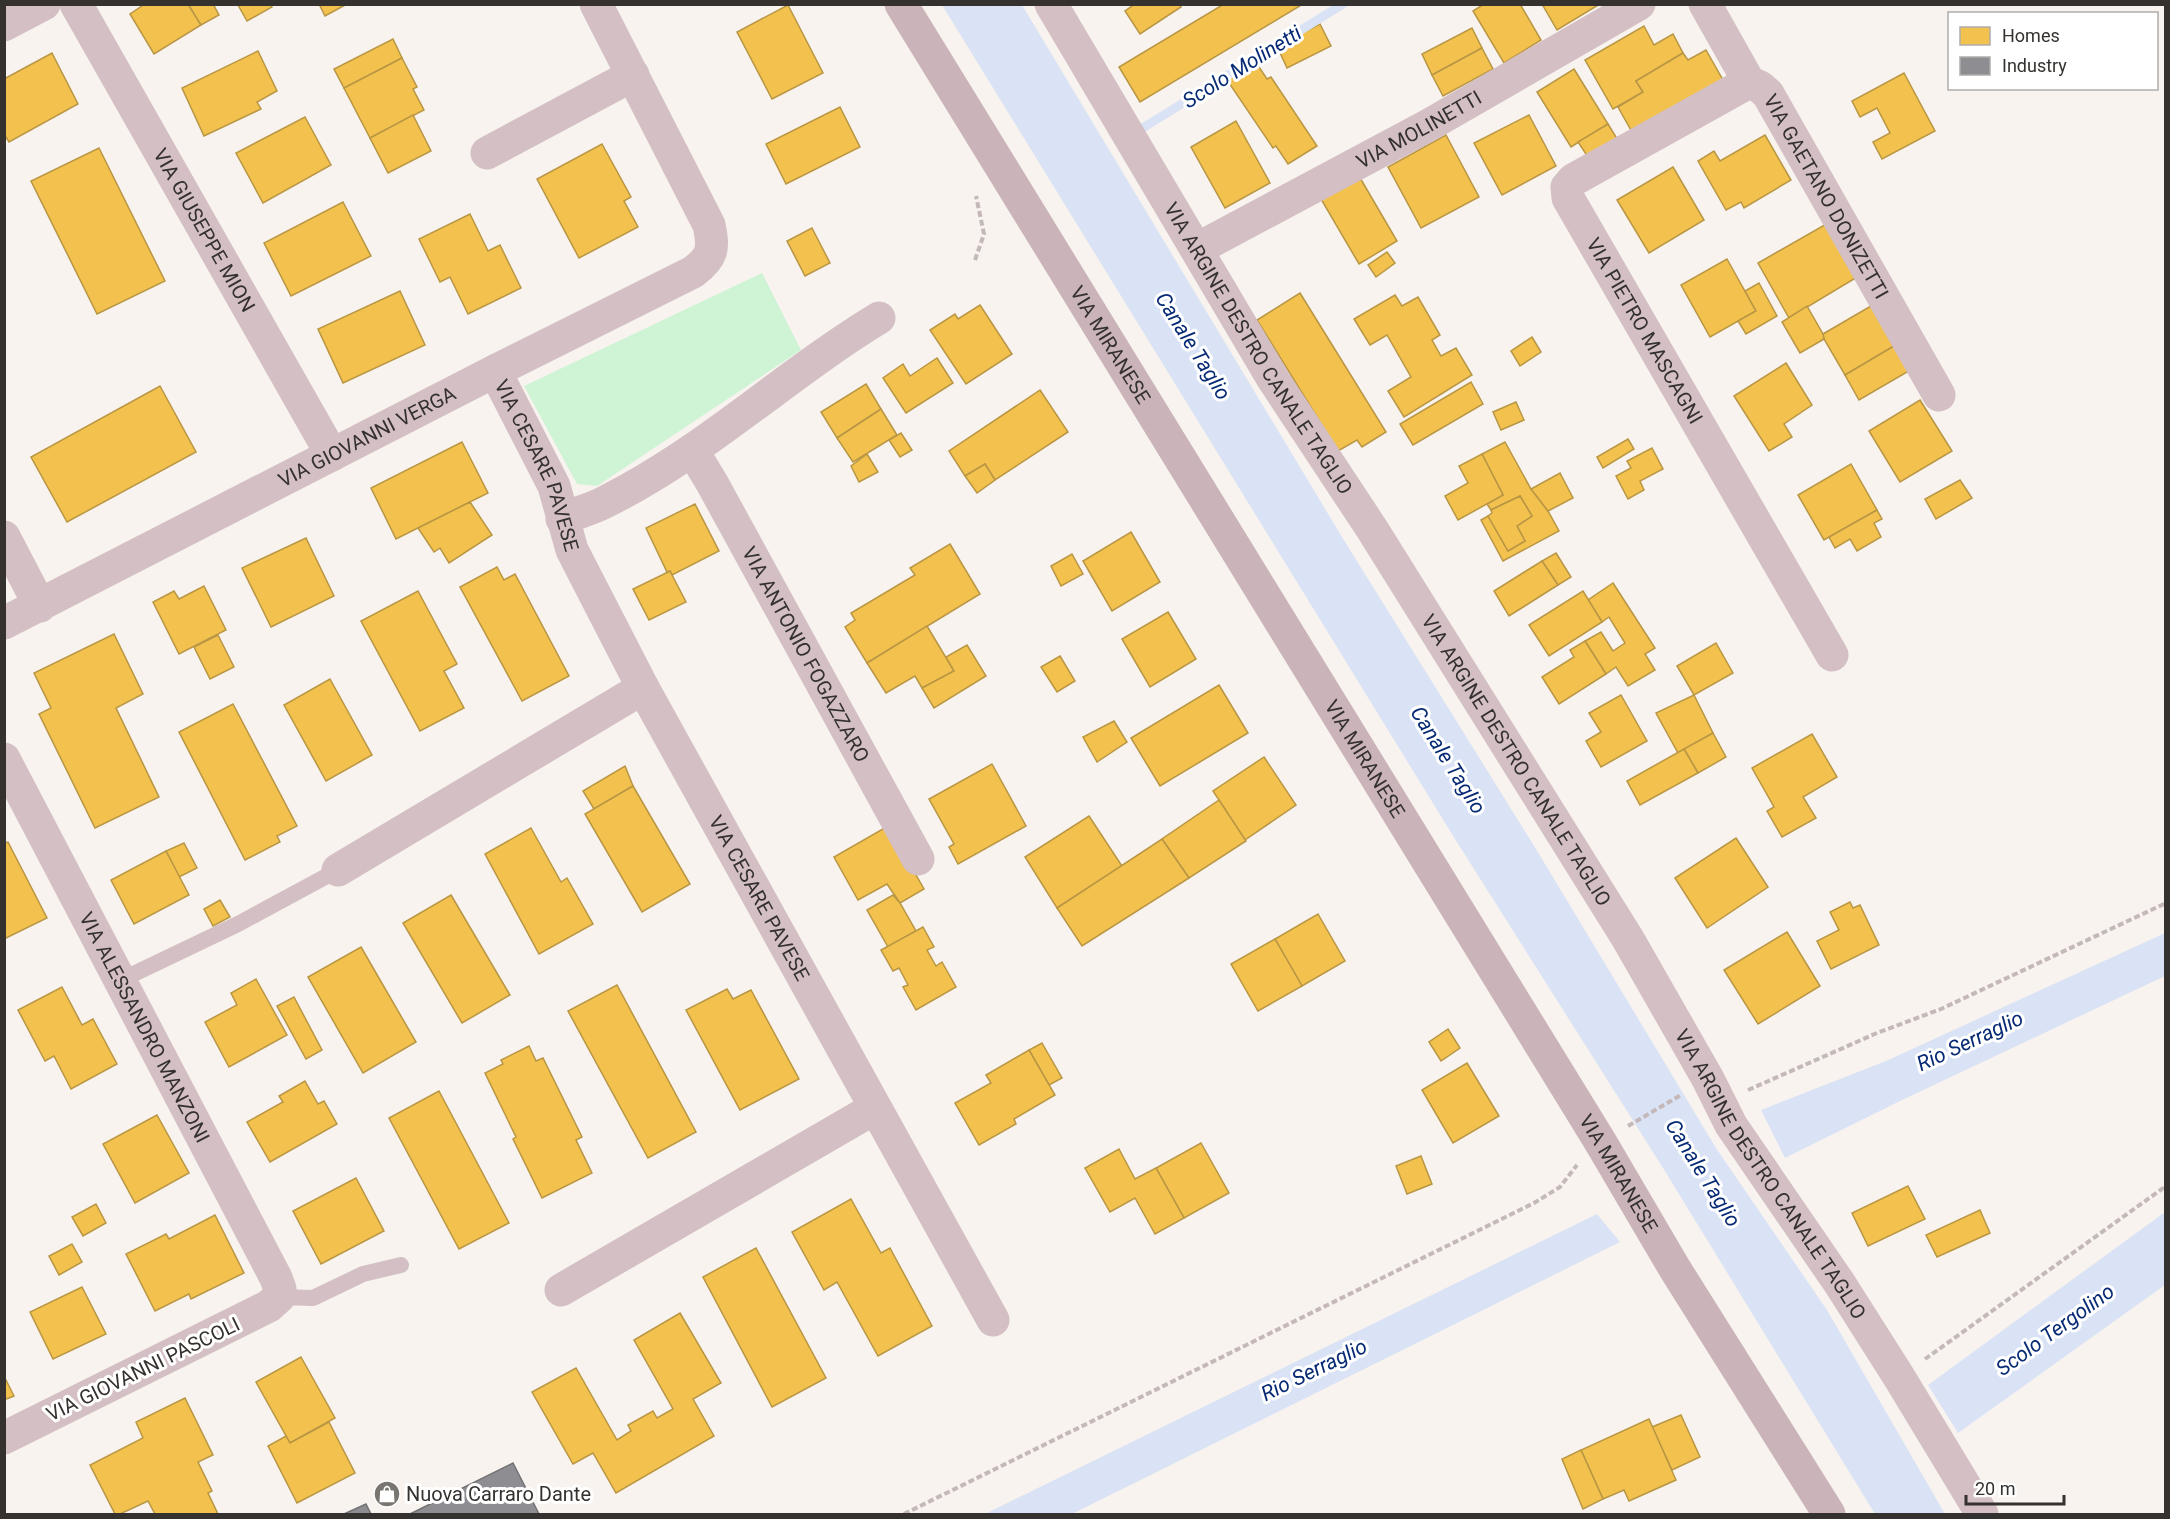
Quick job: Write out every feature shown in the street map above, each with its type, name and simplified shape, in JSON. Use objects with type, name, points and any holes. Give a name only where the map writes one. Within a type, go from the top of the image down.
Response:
[{"type":"main road","name":"VIA MIRANESE","points":[[901,4],[1610,1138],[1675,1269],[1829,1515]]},
{"type":"street","points":[[4,25],[44,4]]},
{"type":"street","name":"VIA GIUSEPPE MION","points":[[76,4],[332,455]]},
{"type":"street","points":[[487,153],[633,75],[596,4]]},
{"type":"street","name":"VIA ARGINE DESTRO CANALE TAGLIO","points":[[1051,4],[1273,379],[1372,529],[1628,939],[1742,1144],[1840,1284],[1982,1515]]},
{"type":"street","name":"VIA MOLINETTI","points":[[1197,249],[1429,125],[1639,4]]},
{"type":"street","name":"VIA GAETANO DONIZETTI","points":[[1705,4],[1749,82],[1768,93],[1938,395]]},
{"type":"street","name":"VIA GIOVANNI VERGA","points":[[4,623],[693,272],[707,262],[712,238],[709,225],[633,75]]},
{"type":"street","name":"VIA PIETRO MASCAGNI","points":[[1749,82],[1573,180],[1568,187],[1568,198],[1832,655]]},
{"type":"street","points":[[562,519],[604,502],[692,450],[844,339],[879,318]]},
{"type":"street","name":"VIA CESARE PAVESE","points":[[495,371],[554,486],[572,550],[643,688],[993,1320]]},
{"type":"street","name":"VIA ANTONIO FOGAZZARO","points":[[692,450],[918,860]]},
{"type":"street","points":[[4,537],[40,606]]},
{"type":"street","points":[[338,870],[643,688]]},
{"type":"street","name":"VIA ALESSANDRO MANZONI","points":[[4,759],[122,980],[276,1278],[280,1289],[279,1296]]},
{"type":"street","points":[[561,1290],[875,1108]]},
{"type":"street","name":"VIA GIOVANNI PASCOLI","points":[[4,1438],[269,1306],[279,1296]]},
{"type":"lane","points":[[122,980],[238,924],[338,870]]},
{"type":"lane","points":[[279,1296],[313,1298],[363,1274],[401,1265]]},
{"type":"path","points":[[975,260],[984,234],[976,196]]},
{"type":"path","points":[[1720,1102],[1941,1009],[2166,903]]},
{"type":"path","points":[[904,1515],[1534,1203],[1560,1187],[1586,1153],[1685,1092]]},
{"type":"path","points":[[1899,1377],[2166,1186]]},
{"type":"green space","points":[[762,273],[801,350],[597,486],[577,484],[524,386]]},
{"type":"water","name":"Canale Taglio","points":[[942,5],[1022,5],[1342,537],[1536,849],[1716,1148],[1827,1310],[1945,1514],[1875,1514],[1663,1168],[1455,839]]},
{"type":"water","name":"Rio Serraglio","points":[[2165,933],[2165,976],[1785,1158],[1761,1110],[1886,1061]]},
{"type":"water","name":"Scolo Tergolino","points":[[2165,1212],[2165,1285],[1958,1433],[1928,1385]]},
{"type":"water","name":"Rio Serraglio","points":[[1597,1214],[1620,1242],[1072,1514],[985,1514]]},
{"type":"building: Homes","points":[[145,4],[188,4],[201,25],[154,54],[130,14]]},
{"type":"building: Homes","points":[[188,4],[213,4],[219,15],[201,25]]},
{"type":"building: Homes","points":[[271,4],[272,7],[247,21],[238,5]]},
{"type":"building: Homes","points":[[319,4],[347,4],[325,16]]},
{"type":"building: Homes","points":[[1135,4],[1179,4],[1181,7],[1140,34],[1125,11]]},
{"type":"building: Homes","points":[[1224,4],[1303,4],[1140,102],[1119,67]]},
{"type":"building: Homes","points":[[1484,4],[1520,4],[1541,40],[1504,63],[1473,11]]},
{"type":"building: Homes","points":[[1542,4],[1600,4],[1557,30]]},
{"type":"building: Homes","points":[[788,5],[823,73],[772,99],[737,32]]},
{"type":"building: Homes","points":[[1320,24],[1331,46],[1287,68],[1277,46]]},
{"type":"building: Homes","points":[[1644,26],[1654,45],[1673,34],[1683,53],[1636,81],[1643,92],[1613,109],[1585,60]]},
{"type":"building: Homes","points":[[1472,28],[1482,48],[1432,75],[1422,54]]},
{"type":"building: Homes","points":[[393,39],[402,58],[344,88],[334,69]]},
{"type":"building: Homes","points":[[1482,48],[1493,69],[1443,96],[1432,75]]},
{"type":"building: Homes","points":[[1706,50],[1723,80],[1632,132],[1618,107],[1643,92],[1636,81],[1683,53],[1688,60]]},
{"type":"building: Homes","points":[[258,51],[277,91],[257,102],[261,109],[204,136],[182,88]]},
{"type":"building: Homes","points":[[52,53],[78,104],[9,142],[4,134],[4,79]]},
{"type":"building: Homes","points":[[402,58],[417,87],[413,89],[424,110],[370,138],[344,88]]},
{"type":"building: Homes","points":[[1255,61],[1267,79],[1271,77],[1317,146],[1288,164],[1276,146],[1273,148],[1227,80]]},
{"type":"building: Homes","points":[[1574,69],[1608,124],[1571,147],[1537,92]]},
{"type":"building: Homes","points":[[1904,73],[1935,131],[1882,159],[1873,142],[1890,133],[1877,108],[1860,117],[1852,101]]},
{"type":"building: Homes","points":[[840,107],[860,147],[786,184],[766,144]]},
{"type":"building: Homes","points":[[413,115],[431,151],[388,173],[370,138]]},
{"type":"building: Homes","points":[[1529,115],[1556,166],[1502,195],[1474,143]]},
{"type":"building: Homes","points":[[305,117],[331,165],[263,203],[236,153]]},
{"type":"building: Homes","points":[[1236,121],[1270,183],[1225,208],[1191,147]]},
{"type":"building: Homes","points":[[1608,124],[1619,142],[1590,160],[1578,142]]},
{"type":"building: Homes","points":[[1446,135],[1479,197],[1421,228],[1388,167]]},
{"type":"building: Homes","points":[[1765,135],[1791,180],[1744,208],[1741,202],[1726,210],[1698,161],[1714,151],[1720,161]]},
{"type":"building: Homes","points":[[602,144],[631,197],[624,201],[638,227],[579,258],[537,179]]},
{"type":"building: Homes","points":[[99,148],[165,281],[97,314],[31,181]]},
{"type":"building: Homes","points":[[1673,167],[1704,220],[1649,253],[1617,200]]},
{"type":"building: Homes","points":[[1359,176],[1397,241],[1359,264],[1321,199]]},
{"type":"building: Homes","points":[[343,202],[371,256],[291,296],[264,243]]},
{"type":"building: Homes","points":[[470,214],[488,251],[500,245],[521,288],[468,314],[450,277],[440,282],[419,239]]},
{"type":"building: Homes","points":[[1828,223],[1859,276],[1789,318],[1758,263]]},
{"type":"building: Homes","points":[[812,228],[830,263],[805,276],[787,241]]},
{"type":"building: Homes","points":[[1387,252],[1395,263],[1376,277],[1368,265]]},
{"type":"building: Homes","points":[[1727,259],[1756,311],[1710,337],[1681,285]]},
{"type":"building: Homes","points":[[1759,283],[1777,316],[1746,334],[1738,321],[1756,311],[1745,291]]},
{"type":"building: Homes","points":[[400,291],[425,345],[343,383],[318,329]]},
{"type":"building: Homes","points":[[1300,293],[1386,432],[1362,447],[1357,440],[1338,451],[1257,320]]},
{"type":"building: Homes","points":[[1395,295],[1402,306],[1418,297],[1440,335],[1432,340],[1441,356],[1456,348],[1472,375],[1404,417],[1388,391],[1411,377],[1387,335],[1370,345],[1354,319]]},
{"type":"building: Homes","points":[[1876,303],[1899,343],[1845,375],[1823,334]]},
{"type":"building: Homes","points":[[980,305],[1012,354],[966,384],[930,330],[955,314],[958,319]]},
{"type":"building: Homes","points":[[1807,306],[1824,339],[1800,353],[1782,322]]},
{"type":"building: Homes","points":[[1532,337],[1541,352],[1520,366],[1511,351]]},
{"type":"building: Homes","points":[[1899,343],[1914,368],[1859,400],[1845,375]]},
{"type":"building: Homes","points":[[937,358],[953,383],[906,413],[883,378],[903,364],[910,376]]},
{"type":"building: Homes","points":[[1786,363],[1812,405],[1784,424],[1792,437],[1769,451],[1734,396]]},
{"type":"building: Homes","points":[[1471,382],[1483,404],[1413,445],[1400,424]]},
{"type":"building: Homes","points":[[866,384],[881,409],[837,438],[821,412]]},
{"type":"building: Homes","points":[[160,386],[196,452],[67,522],[31,457]]},
{"type":"building: Homes","points":[[1040,390],[1068,432],[995,480],[985,464],[965,476],[949,451]]},
{"type":"building: Homes","points":[[1920,400],[1952,451],[1900,482],[1869,431]]},
{"type":"building: Homes","points":[[1516,402],[1524,420],[1501,430],[1493,412]]},
{"type":"building: Homes","points":[[881,409],[897,435],[853,462],[837,438]]},
{"type":"building: Homes","points":[[901,433],[912,450],[900,457],[889,440]]},
{"type":"building: Homes","points":[[1628,439],[1634,449],[1603,468],[1597,457]]},
{"type":"building: Homes","points":[[462,442],[488,493],[396,539],[371,488]]},
{"type":"building: Homes","points":[[1505,442],[1531,489],[1548,511],[1559,531],[1503,561],[1481,520],[1488,516],[1508,551],[1525,541],[1517,526],[1532,516],[1520,496],[1491,510],[1487,504],[1503,495],[1482,454]]},
{"type":"building: Homes","points":[[1652,448],[1663,469],[1640,481],[1644,490],[1628,499],[1616,476],[1631,468],[1627,461]]},
{"type":"building: Homes","points":[[867,454],[878,472],[859,482],[851,466]]},
{"type":"building: Homes","points":[[1482,454],[1503,495],[1458,520],[1445,496],[1468,483],[1459,466]]},
{"type":"building: Homes","points":[[985,464],[995,480],[977,493],[965,476]]},
{"type":"building: Homes","points":[[1851,464],[1877,510],[1824,540],[1798,495]]},
{"type":"building: Homes","points":[[1560,473],[1573,498],[1548,511],[1531,489]]},
{"type":"building: Homes","points":[[1960,480],[1972,498],[1936,519],[1925,499]]},
{"type":"building: Homes","points":[[1520,496],[1532,516],[1517,526],[1525,541],[1508,551],[1488,516],[1492,513],[1491,510]]},
{"type":"building: Homes","points":[[470,502],[492,535],[449,563],[440,548],[434,552],[418,528]]},
{"type":"building: Homes","points":[[695,504],[719,551],[672,575],[670,571],[667,572],[646,528]]},
{"type":"building: Homes","points":[[1877,510],[1882,519],[1874,523],[1881,537],[1857,551],[1850,539],[1835,548],[1829,537]]},
{"type":"building: Homes","points":[[1131,532],[1160,582],[1112,611],[1083,561]]},
{"type":"building: Homes","points":[[306,538],[334,596],[271,627],[242,568]]},
{"type":"building: Homes","points":[[950,544],[980,594],[867,663],[845,627],[855,620],[851,613],[915,575],[910,568]]},
{"type":"building: Homes","points":[[1556,553],[1571,577],[1558,585],[1542,561]]},
{"type":"building: Homes","points":[[1072,554],[1083,574],[1061,586],[1051,566]]},
{"type":"building: Homes","points":[[1542,561],[1558,585],[1509,616],[1494,591]]},
{"type":"building: Homes","points":[[497,567],[504,580],[515,574],[569,676],[522,701],[460,587]]},
{"type":"building: Homes","points":[[670,571],[686,602],[649,620],[633,589]]},
{"type":"building: Homes","points":[[1613,583],[1655,648],[1645,654],[1655,670],[1628,686],[1616,667],[1606,674],[1585,641],[1601,632],[1613,651],[1625,643],[1609,617],[1602,622],[1588,600]]},
{"type":"building: Homes","points":[[204,586],[226,630],[179,654],[153,602],[174,591],[179,599]]},
{"type":"building: Homes","points":[[418,591],[457,664],[444,671],[464,708],[420,731],[361,621]]},
{"type":"building: Homes","points":[[1583,591],[1602,622],[1549,656],[1529,625]]},
{"type":"building: Homes","points":[[1168,612],[1196,659],[1150,687],[1122,639]]},
{"type":"building: Homes","points":[[927,626],[954,671],[922,688],[915,676],[886,693],[867,663]]},
{"type":"building: Homes","points":[[114,634],[143,694],[116,708],[159,797],[95,828],[39,714],[51,708],[34,673]]},
{"type":"building: Homes","points":[[218,635],[234,667],[210,679],[194,647]]},
{"type":"building: Homes","points":[[1585,641],[1606,674],[1559,704],[1542,677],[1574,657],[1570,650]]},
{"type":"building: Homes","points":[[1716,643],[1733,673],[1694,695],[1677,666]]},
{"type":"building: Homes","points":[[967,645],[986,676],[934,708],[922,688],[954,671],[946,657]]},
{"type":"building: Homes","points":[[1060,656],[1075,681],[1057,692],[1041,667]]},
{"type":"building: Homes","points":[[330,679],[372,755],[326,781],[284,705]]},
{"type":"building: Homes","points":[[1219,685],[1248,733],[1160,786],[1131,738]]},
{"type":"building: Homes","points":[[1621,695],[1647,741],[1601,767],[1586,741],[1601,732],[1589,713]]},
{"type":"building: Homes","points":[[1694,695],[1713,733],[1678,753],[1656,713]]},
{"type":"building: Homes","points":[[233,704],[297,826],[277,836],[280,842],[245,860],[179,732]]},
{"type":"building: Homes","points":[[1114,721],[1127,742],[1097,762],[1083,737]]},
{"type":"building: Homes","points":[[1713,733],[1726,757],[1698,773],[1684,749]]},
{"type":"building: Homes","points":[[1812,734],[1837,777],[1803,797],[1816,818],[1782,837],[1767,811],[1774,807],[1752,768]]},
{"type":"building: Homes","points":[[1684,749],[1698,773],[1640,805],[1627,781]]},
{"type":"building: Homes","points":[[1264,757],[1296,805],[1245,840],[1213,791]]},
{"type":"building: Homes","points":[[992,764],[1026,826],[958,864],[949,847],[954,844],[929,799]]},
{"type":"building: Homes","points":[[625,766],[633,786],[594,809],[583,791]]},
{"type":"building: Homes","points":[[633,786],[690,884],[642,912],[585,814]]},
{"type":"building: Homes","points":[[1219,800],[1246,841],[1189,878],[1162,839]]},
{"type":"building: Homes","points":[[1089,816],[1122,866],[1057,908],[1025,857]]},
{"type":"building: Homes","points":[[888,826],[924,889],[900,903],[887,884],[858,900],[834,857]]},
{"type":"building: Homes","points":[[531,828],[561,882],[567,878],[593,924],[539,954],[485,854]]},
{"type":"building: Homes","points":[[1736,838],[1768,887],[1707,928],[1675,878]]},
{"type":"building: Homes","points":[[1162,839],[1189,878],[1082,946],[1057,908]]},
{"type":"building: Homes","points":[[8,842],[47,918],[4,939],[4,843]]},
{"type":"building: Homes","points":[[184,843],[197,868],[179,877],[166,851]]},
{"type":"building: Homes","points":[[166,851],[189,895],[134,924],[111,880]]},
{"type":"building: Homes","points":[[451,895],[510,995],[462,1023],[403,923]]},
{"type":"building: Homes","points":[[893,895],[916,931],[888,947],[867,910]]},
{"type":"building: Homes","points":[[220,900],[230,917],[213,926],[204,909]]},
{"type":"building: Homes","points":[[1850,902],[1853,908],[1860,905],[1879,945],[1831,969],[1817,941],[1839,930],[1830,912]]},
{"type":"building: Homes","points":[[1318,914],[1345,961],[1302,986],[1275,939]]},
{"type":"building: Homes","points":[[923,927],[934,947],[927,950],[936,966],[942,962],[956,987],[916,1010],[903,987],[908,985],[899,968],[893,971],[881,950]]},
{"type":"building: Homes","points":[[1787,932],[1820,986],[1758,1024],[1724,970]]},
{"type":"building: Homes","points":[[1275,939],[1302,986],[1258,1011],[1231,964]]},
{"type":"building: Homes","points":[[361,947],[416,1042],[363,1073],[308,977]]},
{"type":"building: Homes","points":[[256,979],[287,1035],[229,1067],[205,1022],[237,1005],[231,993]]},
{"type":"building: Homes","points":[[617,985],[696,1132],[648,1158],[568,1011]]},
{"type":"building: Homes","points":[[62,987],[82,1025],[93,1019],[117,1064],[71,1089],[54,1056],[45,1061],[18,1010]]},
{"type":"building: Homes","points":[[727,989],[733,999],[751,990],[799,1079],[740,1110],[686,1010]]},
{"type":"building: Homes","points":[[294,997],[322,1050],[306,1059],[277,1006]]},
{"type":"building: Homes","points":[[1448,1029],[1460,1048],[1441,1061],[1429,1042]]},
{"type":"building: Homes","points":[[1042,1043],[1062,1078],[1049,1085],[1029,1050]]},
{"type":"building: Homes","points":[[529,1046],[536,1061],[543,1058],[582,1137],[576,1140],[592,1173],[542,1198],[513,1139],[516,1137],[485,1073],[503,1064],[501,1060]]},
{"type":"building: Homes","points":[[1029,1050],[1055,1095],[1014,1119],[1016,1124],[979,1145],[955,1103],[991,1083],[986,1075]]},
{"type":"building: Homes","points":[[1467,1063],[1499,1116],[1453,1143],[1422,1090]]},
{"type":"building: Homes","points":[[305,1081],[318,1104],[324,1101],[337,1124],[270,1162],[247,1122],[283,1102],[279,1096]]},
{"type":"building: Homes","points":[[439,1091],[509,1223],[459,1249],[389,1118]]},
{"type":"building: Homes","points":[[157,1115],[189,1173],[135,1203],[103,1144]]},
{"type":"building: Homes","points":[[1201,1143],[1229,1193],[1184,1218],[1156,1168]]},
{"type":"building: Homes","points":[[1119,1149],[1135,1179],[1156,1168],[1184,1218],[1155,1234],[1135,1198],[1110,1212],[1085,1168]]},
{"type":"building: Homes","points":[[1421,1156],[1432,1184],[1407,1194],[1396,1166]]},
{"type":"building: Homes","points":[[356,1178],[384,1231],[321,1264],[293,1211]]},
{"type":"building: Homes","points":[[1908,1186],[1925,1219],[1868,1246],[1852,1213]]},
{"type":"building: Homes","points":[[851,1199],[881,1253],[890,1248],[932,1326],[878,1356],[837,1282],[824,1290],[792,1232]]},
{"type":"building: Homes","points":[[96,1204],[106,1223],[83,1236],[72,1217]]},
{"type":"building: Homes","points":[[1980,1210],[1990,1233],[1937,1257],[1926,1235]]},
{"type":"building: Homes","points":[[215,1215],[244,1273],[191,1299],[189,1294],[155,1311],[126,1254],[166,1234],[169,1239]]},
{"type":"building: Homes","points":[[72,1244],[82,1262],[59,1275],[49,1256]]},
{"type":"building: Homes","points":[[756,1248],[826,1378],[772,1407],[703,1277]]},
{"type":"building: Homes","points":[[82,1287],[106,1334],[53,1359],[30,1312]]},
{"type":"building: Homes","points":[[680,1313],[721,1383],[693,1399],[714,1436],[616,1493],[593,1453],[573,1464],[532,1392],[576,1368],[617,1440],[631,1431],[628,1425],[653,1411],[657,1418],[673,1409],[634,1340]]},
{"type":"building: Homes","points":[[301,1357],[335,1418],[290,1443],[256,1382]]},
{"type":"building: Homes","points":[[4,1376],[14,1396],[4,1400]]},
{"type":"building: Homes","points":[[185,1398],[213,1455],[198,1462],[212,1491],[208,1493],[218,1514],[155,1514],[148,1501],[120,1514],[115,1514],[90,1465],[143,1438],[136,1422]]},
{"type":"building: Homes","points":[[1681,1415],[1700,1457],[1672,1470],[1652,1427]]},
{"type":"building: Homes","points":[[1649,1419],[1676,1480],[1629,1501],[1624,1490],[1603,1499],[1581,1450]]},
{"type":"building: Homes","points":[[329,1422],[355,1473],[297,1503],[268,1446],[286,1436],[290,1443]]},
{"type":"building: Homes","points":[[1581,1450],[1603,1499],[1583,1509],[1562,1459]]},
{"type":"building: Industry","points":[[513,1463],[539,1514],[410,1514]]},
{"type":"building: Industry","points":[[366,1504],[371,1514],[344,1514]]},
{"type":"waterway","name":"Scolo Molinetti","points":[[1141,129],[1343,4]]},
{"type":"place","name":"Nuova Carraro Dante","points":[[387,1494]]}]
